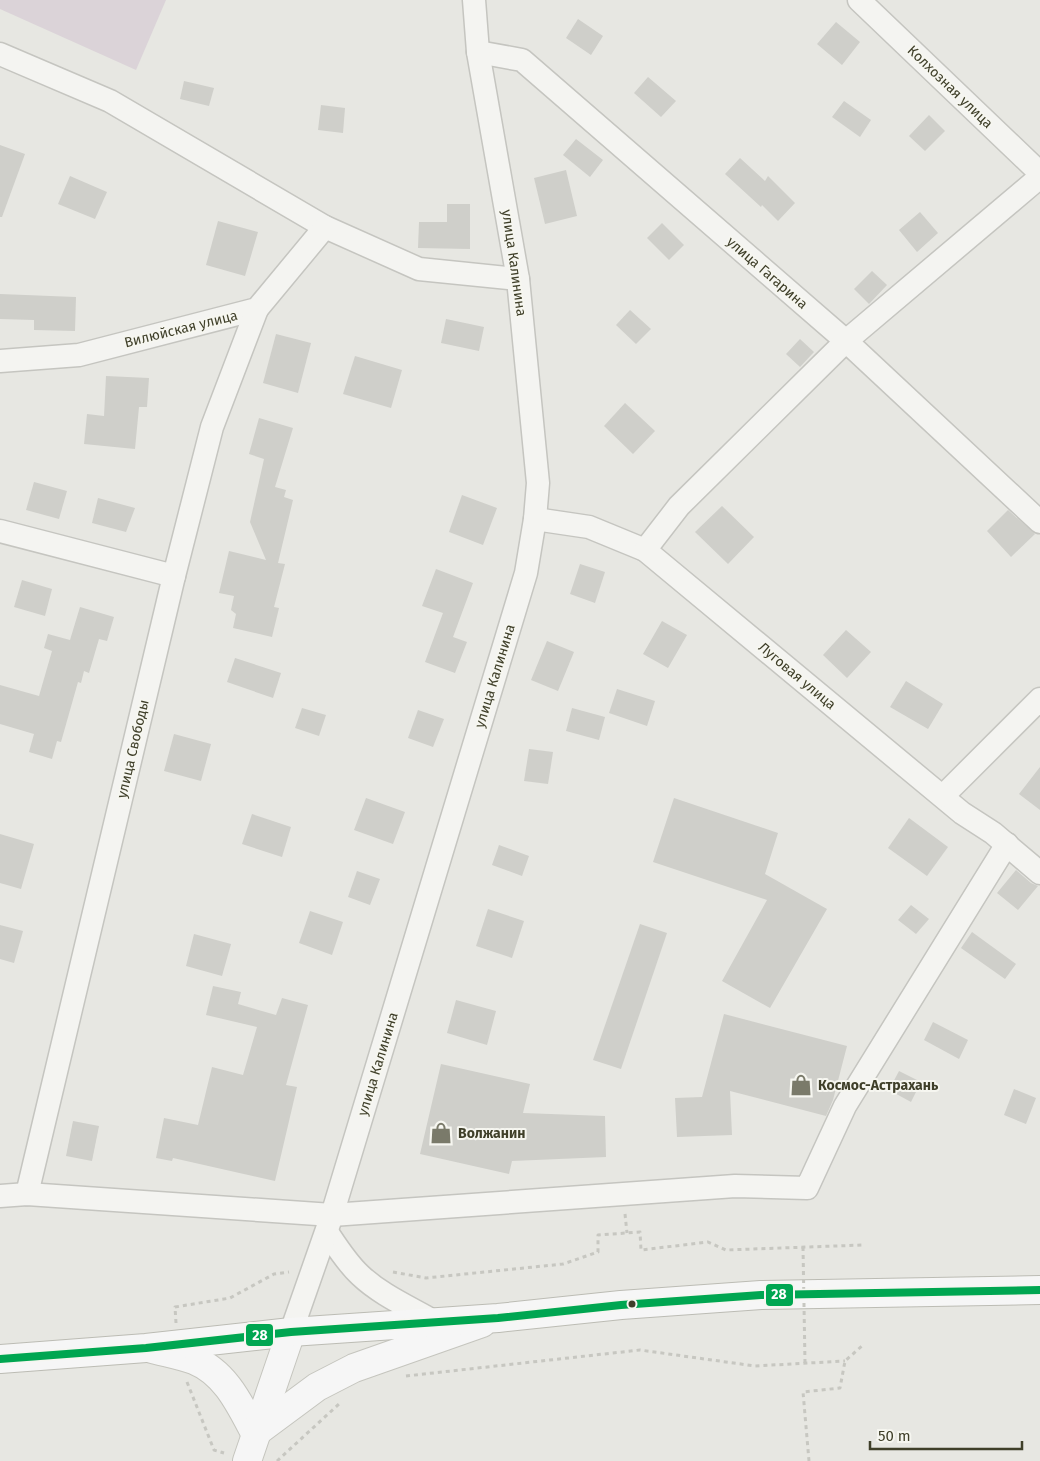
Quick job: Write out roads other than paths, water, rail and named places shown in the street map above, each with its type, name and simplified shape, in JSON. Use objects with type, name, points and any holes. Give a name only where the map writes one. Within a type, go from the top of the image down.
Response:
[{"type":"main road","points":[[0,1359],[146,1348],[179,1350],[291,1332],[498,1318],[621,1305],[761,1295],[1040,1290]]},
{"type":"main road","points":[[255,1434],[317,1387],[354,1368],[498,1318]]},
{"type":"main road","points":[[247,1461],[291,1332]]},
{"type":"main road","points":[[179,1350],[217,1373],[234,1394],[255,1434]]},
{"type":"street","name":"улица Калинина","points":[[291,1332],[329,1223],[523,582],[535,519],[538,482],[518,279],[478,52],[474,0]]},
{"type":"street","name":"Колхозная улица","points":[[859,0],[1040,175]]},
{"type":"street","name":"улица Гагарина","points":[[478,52],[522,60],[846,341],[1040,522]]},
{"type":"street","points":[[0,54],[110,102],[325,227],[419,269],[518,279]]},
{"type":"street","points":[[645,550],[679,506],[846,341],[1040,175]]},
{"type":"street","name":"Вилюйская улица","points":[[0,360],[79,355],[257,309],[325,227]]},
{"type":"street","name":"улица Свободы","points":[[27,1194],[174,576],[212,427],[257,309]]},
{"type":"street","name":"Луговая улица","points":[[535,519],[589,527],[645,550],[962,813],[994,833],[1040,873]]},
{"type":"street","points":[[0,531],[174,576]]},
{"type":"street","points":[[942,796],[1040,699]]},
{"type":"street","points":[[0,1196],[27,1194],[329,1223],[735,1186],[807,1188],[845,1106],[1007,844]]},
{"type":"street","points":[[329,1223],[347,1261],[357,1272],[387,1295],[433,1321]]},
{"type":"place","name":"Космос-Астрахань","points":[[801,1085]]},
{"type":"place","name":"Волжанин","points":[[441,1133]]}]
